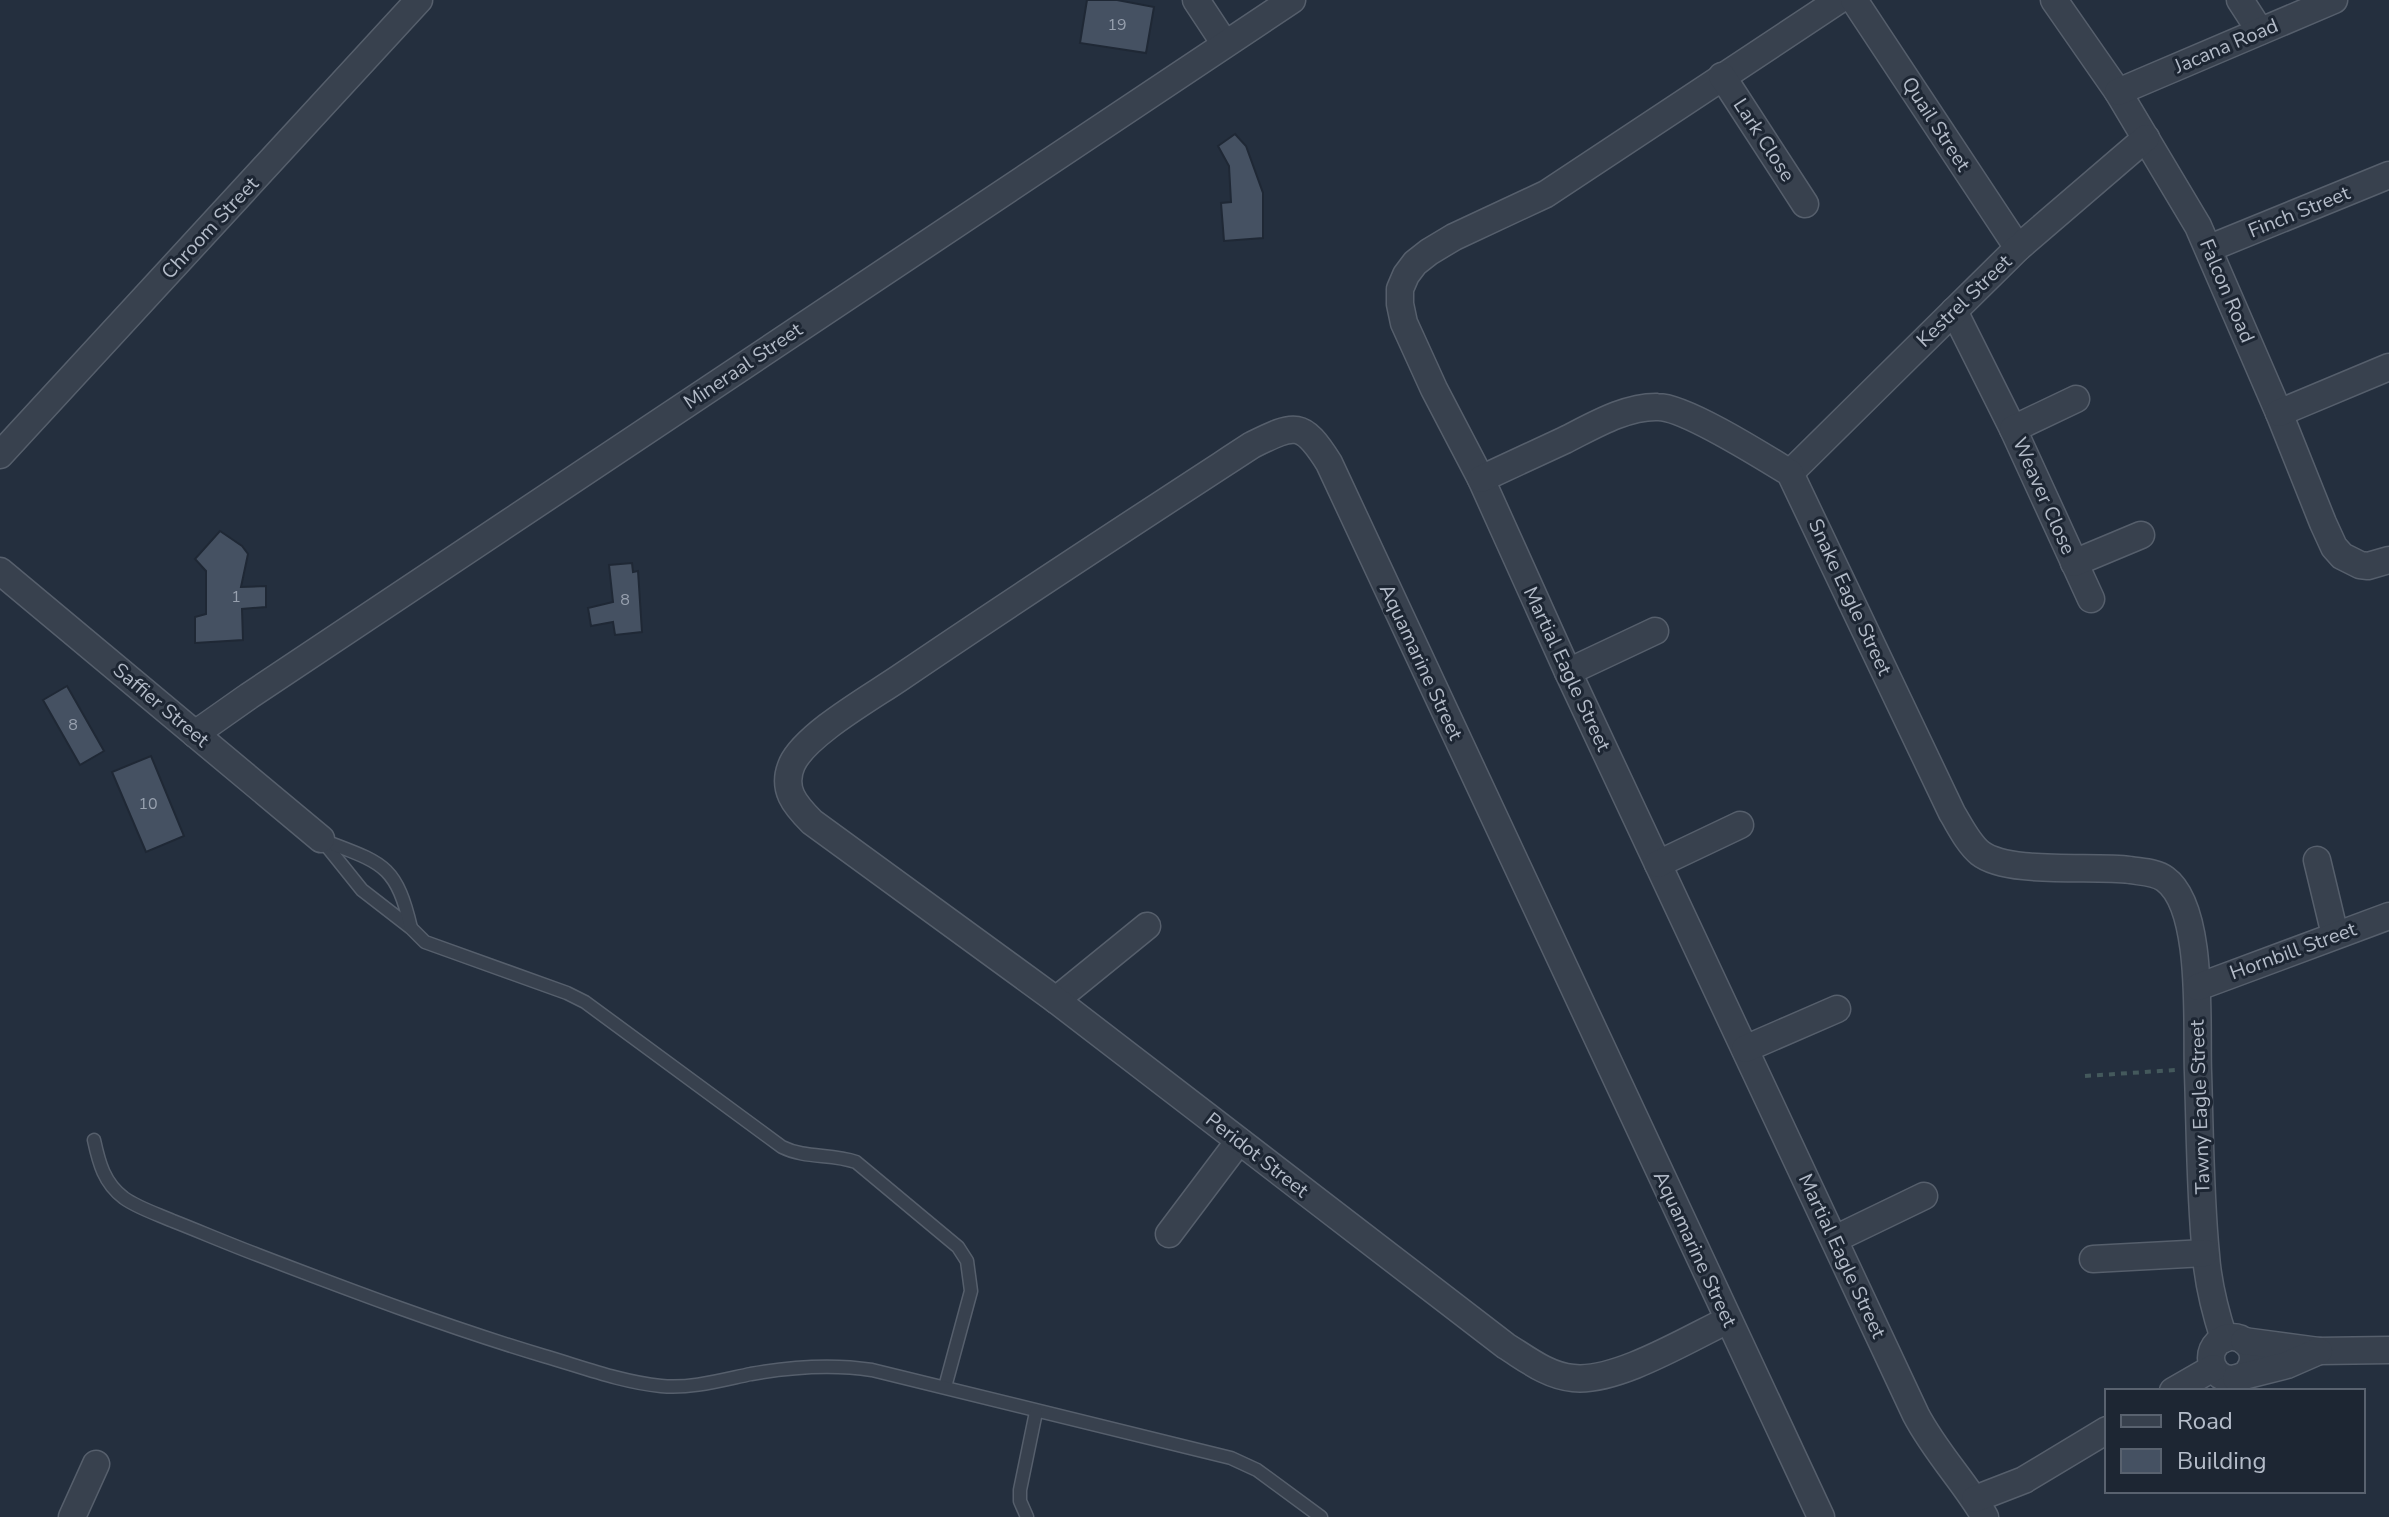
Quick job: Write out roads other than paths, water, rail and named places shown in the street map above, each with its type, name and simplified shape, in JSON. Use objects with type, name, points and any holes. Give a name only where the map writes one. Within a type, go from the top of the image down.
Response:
[{"type":"street","name":"Chroom Street","points":[[0,455],[419,0]]},
{"type":"street","points":[[1196,0],[1225,44]]},
{"type":"street","name":"Mineraal Street","points":[[195,734],[1292,0]]},
{"type":"street","name":"Martial Eagle Street","points":[[1839,0],[1546,194],[1429,252],[1406,275],[1400,289],[1400,304],[1404,323],[1434,389],[1481,479],[1568,672],[1920,1424],[1937,1452],[1982,1511]]},
{"type":"street","name":"Quail Street","points":[[1854,0],[2018,248]]},
{"type":"street","name":"Falcon Road","points":[[2054,0],[2118,92],[2187,204],[2210,248],[2334,547],[2342,556],[2360,565],[2389,560]]},
{"type":"street","points":[[2240,0],[2260,31]]},
{"type":"street","name":"Jacana Road","points":[[2118,92],[2334,0]]},
{"type":"street","name":"Lark Close","points":[[1722,76],[1805,204]]},
{"type":"street","name":"Kestrel Street","points":[[1790,473],[2018,248],[2146,138]]},
{"type":"street","name":"Finch Street","points":[[2210,248],[2389,175]]},
{"type":"street","name":"Weaver Close","points":[[1954,311],[2013,429],[2091,599]]},
{"type":"street","points":[[2279,413],[2389,367]]},
{"type":"street","name":"Weaver Close","points":[[2013,429],[2076,399]]},
{"type":"street","points":[[1481,479],[1596,425],[1641,409],[1660,406],[1716,430],[1790,473]]},
{"type":"street","name":"Aquamarine Street","points":[[812,822],[792,800],[788,776],[800,750],[817,735],[1252,445],[1280,431],[1294,429],[1304,432],[1314,439],[1329,463],[1821,1517]]},
{"type":"street","name":"Snake Eagle Street","points":[[1790,473],[1952,813],[1980,853],[2021,866],[2121,869],[2156,874],[2166,879]]},
{"type":"street","name":"Weaver Close","points":[[2074,563],[2141,535]]},
{"type":"street","name":"Saffier Street","points":[[0,571],[321,839]]},
{"type":"street","points":[[1568,672],[1655,631]]},
{"type":"street","name":"Peridot Street","points":[[812,822],[1056,1000],[1506,1346],[1553,1373],[1590,1379],[1625,1370],[1728,1320]]},
{"type":"street","points":[[1658,864],[1740,825]]},
{"type":"street","points":[[2317,860],[2335,935]]},
{"type":"street","name":"Tawny Eagle Street","points":[[2166,879],[2184,905],[2198,987],[2205,1253],[2211,1293],[2234,1340],[2252,1352],[2253,1359],[2248,1371],[2225,1373]]},
{"type":"street","name":"Hornbill Street","points":[[2198,987],[2389,916]]},
{"type":"street","points":[[1056,1000],[1147,926]]},
{"type":"street","points":[[1745,1049],[1837,1009]]},
{"type":"street","points":[[1169,1234],[1239,1141]]},
{"type":"street","points":[[1835,1239],[1924,1196]]},
{"type":"street","points":[[2093,1259],[2205,1253]]},
{"type":"street","points":[[2225,1373],[2211,1354],[2218,1342],[2234,1340],[2319,1351],[2389,1350]]},
{"type":"street","points":[[2179,1389],[2225,1373],[2287,1365],[2319,1351]]},
{"type":"street","points":[[1982,1511],[2024,1480],[2105,1431]]},
{"type":"street","points":[[72,1517],[96,1464]]},
{"type":"lane","points":[[321,839],[364,856],[390,872],[404,899],[411,928]]},
{"type":"lane","points":[[321,839],[362,890],[425,942],[585,1002],[782,1147],[795,1154],[842,1157],[856,1162],[958,1247],[967,1261],[971,1291],[945,1387]]},
{"type":"lane","points":[[94,1140],[100,1166],[109,1183],[126,1199],[334,1284],[490,1339],[605,1374],[642,1383],[680,1387],[755,1374],[846,1366],[872,1370],[1231,1458],[1257,1470],[1321,1517]]},
{"type":"lane","points":[[1027,1517],[1020,1501],[1020,1490],[1036,1412]]}]
